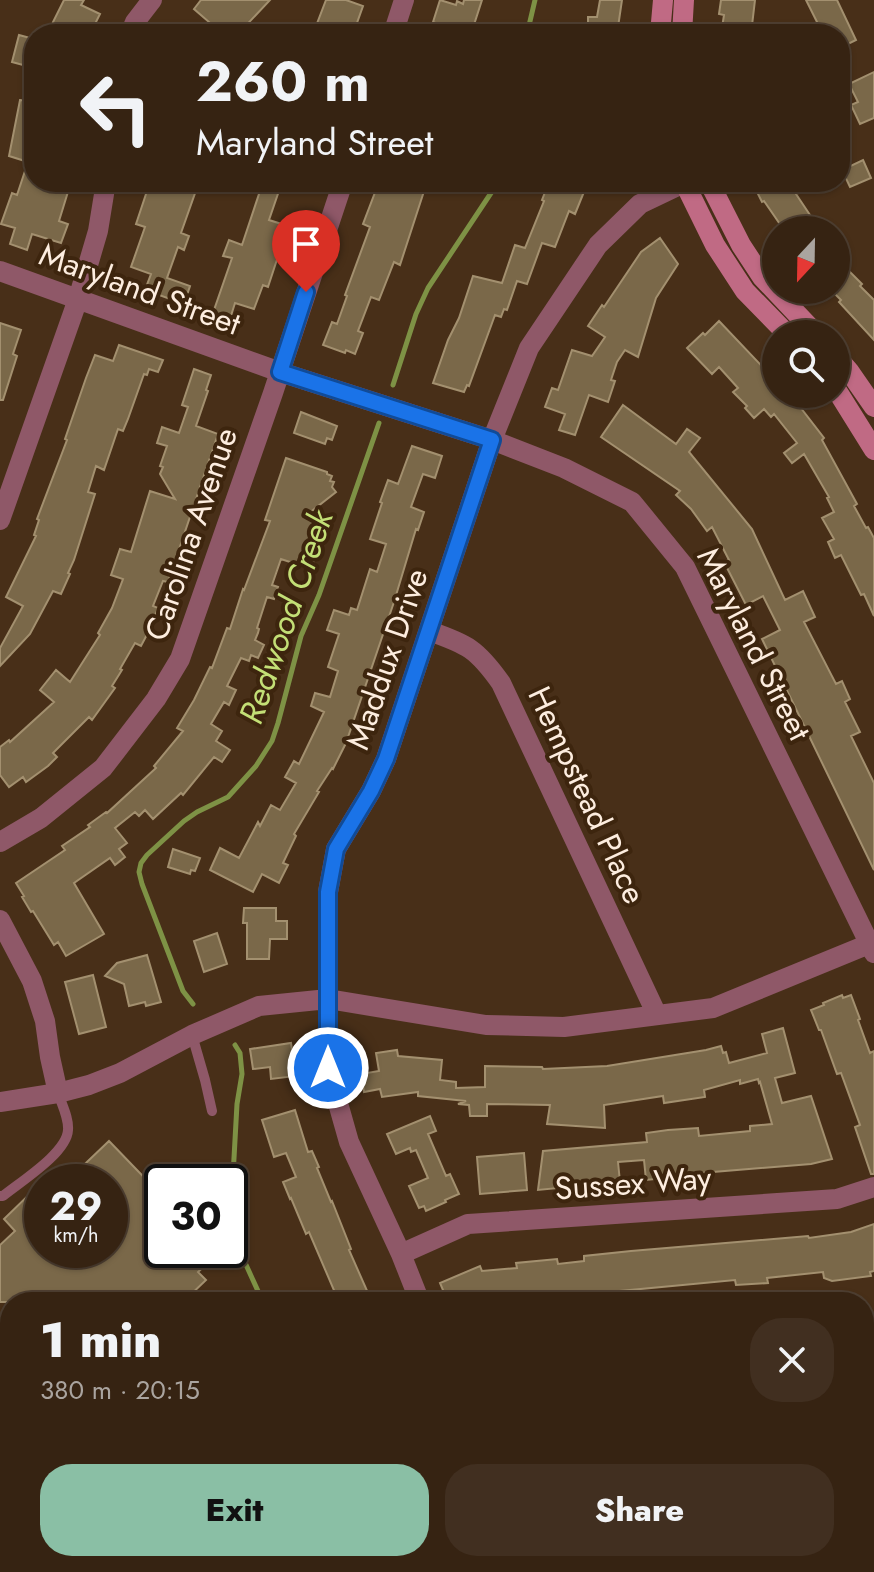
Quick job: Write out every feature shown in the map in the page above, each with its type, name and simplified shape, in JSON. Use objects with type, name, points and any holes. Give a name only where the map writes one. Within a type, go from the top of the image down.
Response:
[{"type":"main road","points":[[661,24],[663,0]]},
{"type":"main road","points":[[683,24],[684,0]]},
{"type":"main road","points":[[690,192],[715,245],[745,291],[773,320]]},
{"type":"main road","points":[[714,192],[741,245],[762,277],[803,320]]},
{"type":"main road","points":[[850,372],[874,407]]},
{"type":"main road","points":[[848,408],[874,450]]},
{"type":"street","points":[[134,24],[152,0]]},
{"type":"street","points":[[396,24],[404,0]]},
{"type":"street","points":[[0,520],[78,299],[98,231],[104,192]]},
{"type":"street","name":"Carolina Avenue","points":[[0,842],[41,818],[103,768],[156,699],[180,659],[340,192]]},
{"type":"street","name":"Maddux Drive","points":[[416,1292],[349,1142],[328,1068],[328,892],[336,849],[371,791],[386,759],[492,440],[529,348],[598,245],[640,204],[665,192]]},
{"type":"street","name":"Maryland Street","points":[[0,271],[280,372],[492,440],[564,468],[632,502],[685,567],[873,946]]},
{"type":"street","name":"Hempstead Place","points":[[429,631],[463,643],[486,662],[501,683],[657,1015]]},
{"type":"street","points":[[0,920],[32,981],[45,1021],[58,1093]]},
{"type":"street","points":[[0,1102],[58,1093],[120,1073],[192,1035],[259,1006],[328,999],[486,1025],[564,1027],[713,1008],[873,946]]},
{"type":"street","name":"Sussex Way","points":[[401,1254],[468,1224],[837,1199],[874,1187]]},
{"type":"lane","points":[[192,1035],[212,1111]]},
{"type":"lane","points":[[0,1196],[60,1150],[69,1133],[58,1093]]},
{"type":"building","points":[[64,0],[84,0],[81,5],[100,14],[95,24],[53,22]]},
{"type":"building","points":[[201,0],[270,0],[247,24],[207,24],[209,22],[194,9]]},
{"type":"building","points":[[326,0],[346,0],[363,6],[357,24],[317,24]]},
{"type":"building","points":[[440,0],[456,5],[457,1],[463,4],[464,0],[482,0],[474,24],[433,22]]},
{"type":"building","points":[[600,0],[622,0],[618,24],[588,24],[588,17],[597,17]]},
{"type":"building","points":[[721,0],[755,0],[752,24],[723,24],[724,15],[719,14]]},
{"type":"building","points":[[806,0],[837,0],[848,24],[818,24]]},
{"type":"building","points":[[850,27],[856,40],[850,43]]},
{"type":"building","points":[[19,35],[24,36],[24,65],[12,62]]},
{"type":"building","points":[[874,72],[874,118],[860,124],[851,105],[858,102],[850,84]]},
{"type":"building","points":[[20,100],[24,101],[24,161],[9,156]]},
{"type":"building","points":[[863,160],[871,178],[850,187],[850,166]]},
{"type":"building","points":[[24,174],[24,192],[68,192],[59,221],[68,224],[61,243],[32,234],[27,250],[10,244],[15,228],[1,224],[12,193],[17,195]]},
{"type":"building","points":[[147,192],[195,192],[181,233],[189,236],[184,250],[178,247],[167,278],[190,286],[184,304],[145,290],[151,274],[131,267],[145,227],[136,224]]},
{"type":"building","points":[[260,192],[279,192],[269,220],[288,226],[268,287],[263,285],[254,309],[235,303],[230,319],[213,313],[232,258],[223,256],[229,240],[242,245]]},
{"type":"building","points":[[375,192],[424,192],[400,265],[394,262],[379,300],[371,297],[358,331],[363,333],[355,354],[346,350],[345,353],[323,345],[332,322],[337,324],[370,227],[363,224]]},
{"type":"building","points":[[545,192],[584,192],[575,214],[569,211],[555,247],[542,243],[527,284],[517,281],[507,310],[504,309],[501,317],[495,315],[469,386],[464,392],[433,383],[473,276],[502,283],[515,245],[525,248]]},
{"type":"building","points":[[757,192],[801,192],[796,194],[811,216],[774,216]]},
{"type":"building","points":[[660,238],[678,264],[656,298],[638,357],[625,350],[611,380],[615,381],[608,402],[589,395],[575,435],[559,430],[565,414],[545,407],[552,388],[558,390],[572,350],[592,356],[605,337],[588,326],[641,252]]},
{"type":"building","points":[[850,272],[874,300],[874,340],[841,304],[850,304]]},
{"type":"building","points":[[719,321],[762,366],[762,408],[801,408],[824,438],[822,440],[857,504],[854,506],[874,538],[874,616],[841,555],[835,558],[828,542],[834,539],[822,518],[834,512],[829,497],[804,454],[792,463],[784,453],[797,443],[774,414],[771,417],[764,409],[754,418],[733,392],[738,388],[719,367],[712,374],[687,348],[703,333],[705,335]]},
{"type":"building","points":[[0,323],[21,330],[13,354],[17,356],[3,400],[0,400]]},
{"type":"building","points":[[119,345],[163,360],[158,372],[149,369],[147,375],[144,374],[123,431],[118,429],[104,470],[96,466],[88,492],[95,494],[61,594],[53,591],[30,634],[0,666],[0,648],[23,606],[6,597],[36,536],[37,519],[67,440],[86,378],[95,355],[113,361]]},
{"type":"building","points":[[194,369],[211,375],[196,426],[218,434],[168,582],[163,581],[153,606],[158,608],[151,627],[141,646],[135,643],[112,686],[115,688],[92,720],[89,717],[53,753],[57,757],[48,766],[26,782],[23,777],[9,787],[0,775],[0,747],[10,742],[54,702],[40,690],[56,670],[70,682],[100,635],[98,633],[123,579],[111,575],[120,549],[131,552],[150,491],[175,499],[160,474],[167,446],[157,443],[162,427],[179,433],[188,407],[182,405]]},
{"type":"building","points":[[623,405],[676,444],[687,429],[700,438],[689,452],[752,529],[785,600],[803,591],[815,617],[804,622],[836,684],[842,681],[850,699],[845,702],[860,732],[851,736],[874,783],[874,870],[762,639],[780,630],[763,596],[746,605],[724,562],[729,560],[712,527],[707,531],[676,495],[680,491],[601,437]]},
{"type":"building","points":[[301,412],[337,426],[332,440],[327,438],[325,444],[294,433]]},
{"type":"building","points":[[412,446],[442,456],[435,478],[423,474],[411,507],[424,512],[346,743],[294,834],[296,836],[283,863],[288,865],[279,883],[262,874],[253,892],[210,870],[220,848],[239,858],[258,822],[260,826],[271,805],[280,810],[296,783],[285,777],[294,761],[299,764],[324,712],[311,706],[315,693],[330,697],[338,671],[328,667],[339,634],[327,630],[334,610],[349,615],[351,608],[357,610],[370,569],[377,572],[386,544],[370,539],[380,502],[388,480],[398,484]]},
{"type":"building","points":[[286,458],[327,472],[332,476],[330,481],[334,482],[332,487],[336,492],[308,514],[328,521],[311,569],[281,559],[272,585],[278,587],[274,599],[267,597],[257,628],[255,640],[264,645],[258,658],[251,655],[249,661],[241,658],[227,686],[236,690],[229,705],[224,702],[211,724],[222,731],[216,741],[230,750],[222,762],[214,757],[183,795],[181,793],[153,819],[145,810],[139,816],[135,812],[115,828],[127,843],[119,849],[125,857],[115,865],[110,858],[74,883],[104,934],[66,956],[58,942],[54,945],[31,912],[16,883],[65,850],[62,846],[107,813],[156,768],[154,766],[183,731],[177,728],[212,668],[227,628],[230,629],[270,521],[265,520]]},
{"type":"building","points":[[173,849],[200,858],[195,871],[191,870],[190,874],[168,867]]},
{"type":"building","points":[[244,908],[276,908],[276,921],[287,921],[287,939],[270,939],[269,959],[247,959]]},
{"type":"building","points":[[217,933],[227,964],[204,972],[194,941]]},
{"type":"building","points":[[147,955],[161,1002],[129,1006],[124,984],[105,976],[117,963]]},
{"type":"building","points":[[93,975],[106,1027],[79,1034],[65,982]]},
{"type":"building","points":[[842,995],[843,998],[851,995],[870,1053],[874,1051],[874,1174],[871,1174],[855,1127],[860,1125],[841,1073],[837,1074],[811,1010]]},
{"type":"building","points":[[783,1028],[795,1073],[775,1078],[782,1103],[811,1096],[832,1159],[811,1164],[646,1180],[644,1160],[618,1162],[620,1182],[538,1190],[543,1151],[647,1142],[646,1133],[668,1130],[698,1128],[699,1136],[750,1131],[750,1126],[772,1124],[760,1082],[758,1079],[740,1084],[740,1080],[704,1090],[705,1097],[664,1103],[663,1096],[604,1105],[605,1128],[547,1124],[550,1105],[487,1104],[487,1116],[470,1116],[469,1105],[458,1104],[466,1101],[418,1096],[418,1092],[382,1097],[380,1089],[364,1092],[361,1074],[379,1071],[376,1053],[397,1050],[398,1056],[442,1060],[440,1080],[456,1082],[456,1088],[485,1087],[485,1066],[543,1069],[607,1066],[721,1046],[729,1063],[767,1053],[762,1034]]},
{"type":"building","points":[[291,1043],[296,1076],[271,1079],[270,1067],[253,1069],[250,1049]]},
{"type":"building","points":[[295,1110],[308,1152],[312,1151],[319,1167],[368,1292],[335,1292],[283,1182],[296,1177],[286,1153],[274,1157],[262,1120]]},
{"type":"building","points":[[430,1116],[436,1131],[428,1134],[446,1176],[450,1174],[459,1194],[426,1211],[424,1206],[419,1208],[409,1186],[428,1178],[416,1150],[411,1152],[410,1148],[396,1154],[387,1134]]},
{"type":"building","points":[[109,1141],[144,1177],[144,1268],[202,1268],[198,1272],[206,1280],[193,1292],[0,1292],[0,1245],[15,1231],[4,1219],[24,1200],[24,1268],[128,1268],[128,1164],[85,1164]]},
{"type":"building","points":[[524,1153],[527,1190],[480,1194],[477,1157]]},
{"type":"building","points":[[874,1224],[874,1271],[870,1272],[871,1276],[832,1281],[824,1278],[823,1272],[767,1278],[768,1283],[736,1285],[735,1280],[609,1292],[444,1292],[440,1283],[480,1266],[482,1271],[517,1268],[516,1263],[557,1259],[558,1264],[584,1261],[584,1256],[851,1232]]},
{"type":"waterway","name":"Redwood Creek","points":[[529,24],[535,0]]},
{"type":"waterway","name":"Redwood Creek","points":[[393,385],[416,314],[428,288],[492,192]]},
{"type":"waterway","name":"Redwood Creek","points":[[193,1004],[183,991],[142,884],[139,872],[141,863],[184,821],[228,797],[256,766],[272,741],[301,636],[319,595],[379,423]]},
{"type":"waterway","name":"Redwood Creek","points":[[235,1045],[240,1053],[242,1074],[237,1104],[232,1194],[242,1256],[258,1292]]},
{"type":"route","points":[[306,292],[280,372],[492,440],[386,759],[371,791],[336,849],[328,892],[328,1068]]}]
